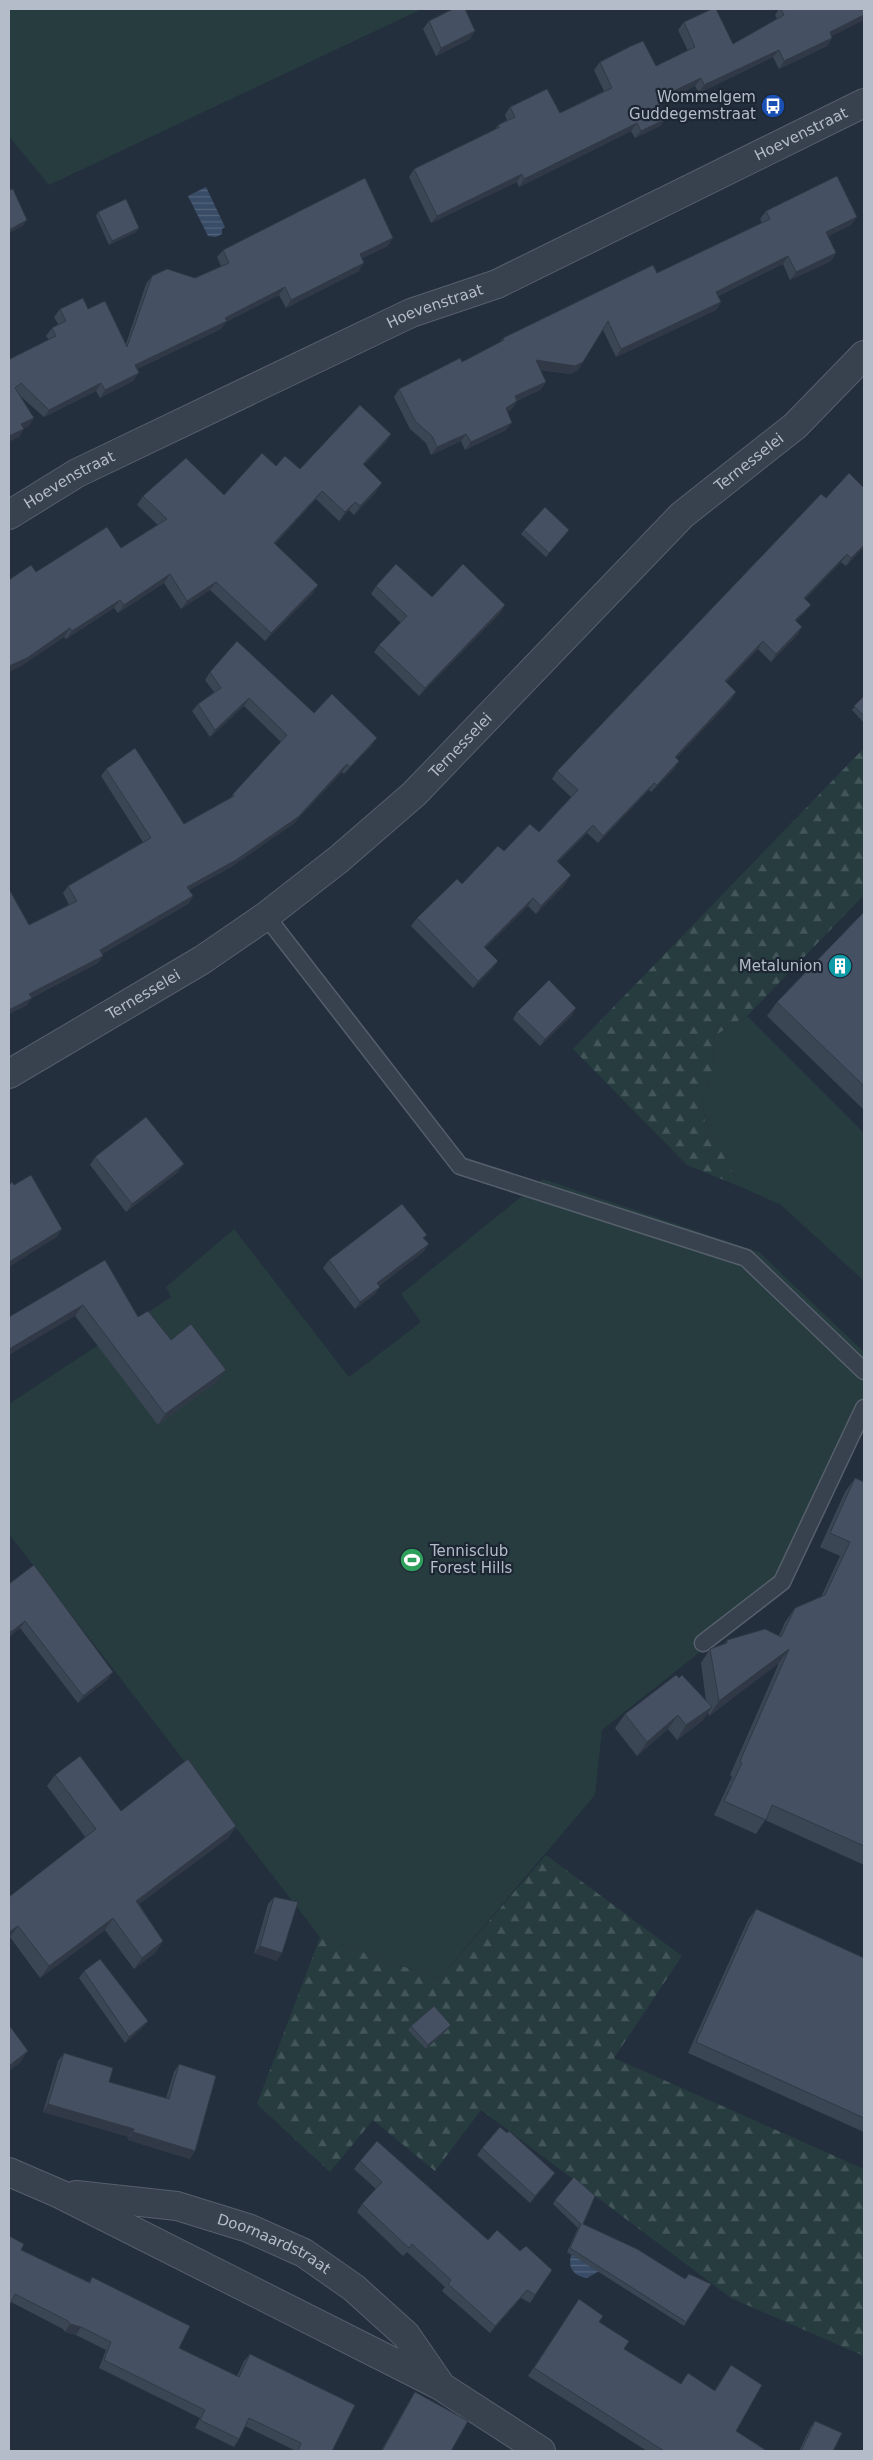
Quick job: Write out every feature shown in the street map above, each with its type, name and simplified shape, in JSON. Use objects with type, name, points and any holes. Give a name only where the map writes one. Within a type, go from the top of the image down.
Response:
[{"type":"street","name":"Hoevenstraat","points":[[9,515],[76,473],[410,313],[498,284],[864,103]]},
{"type":"street","name":"Ternesselei","points":[[9,1074],[202,960],[303,889],[414,794],[682,515],[796,426],[864,355]]},
{"type":"street","name":"Doornaardstraat","points":[[9,2172],[60,2194],[439,2385],[541,2451]]},
{"type":"street","name":"Doornaardstraat","points":[[60,2194],[177,2206],[248,2228],[304,2253],[354,2288],[406,2335],[439,2385]]},
{"type":"lane","points":[[266,916],[460,1166],[746,1258],[864,1370]]},
{"type":"lane","points":[[703,1643],[782,1582],[864,1408]]},
{"type":"green space","points":[[9,9],[422,9],[49,185],[9,136]]},
{"type":"green space","points":[[864,748],[864,895],[747,1016],[714,1036],[713,1071],[702,1099],[705,1122],[741,1187],[687,1165],[573,1049]]},
{"type":"green space","points":[[747,1016],[864,1133],[864,1281],[781,1205],[741,1187],[705,1122],[702,1099],[713,1071],[714,1036]]},
{"type":"green space","name":"Tennisclub Forest Hills","points":[[543,1179],[759,1252],[864,1352],[864,1418],[784,1585],[602,1730],[595,1795],[439,1979],[320,1937],[9,1534],[9,1404],[171,1297],[166,1287],[234,1229],[349,1377],[421,1322],[401,1294]]},
{"type":"green space","points":[[546,1855],[682,1956],[614,2058],[864,2169],[864,2356],[731,2298],[481,2110],[435,2171],[373,2120],[330,2172],[257,2104],[320,1937],[439,1979]]},
{"type":"water","points":[[206,187],[225,227],[222,229],[222,234],[216,237],[208,236],[188,196]]},
{"type":"water","points":[[573,2251],[601,2270],[587,2278],[578,2275],[570,2265]]},
{"type":"building","points":[[453,9],[465,9],[475,31],[441,48],[429,21]]},
{"type":"building","points":[[712,9],[716,9],[733,44],[784,15],[781,9],[864,9],[864,15],[830,32],[832,38],[784,61],[779,50],[704,85],[701,78],[657,99],[666,119],[641,131],[637,123],[524,179],[522,174],[437,216],[414,169],[500,127],[498,125],[515,117],[510,107],[547,89],[560,113],[612,88],[600,62],[631,46],[643,41],[656,66],[695,47],[684,22]]},
{"type":"building","points":[[837,176],[857,217],[826,232],[836,253],[796,272],[788,256],[716,292],[721,302],[621,349],[608,321],[583,362],[575,366],[536,360],[546,382],[515,396],[517,401],[506,408],[512,423],[471,442],[466,434],[437,447],[432,436],[415,421],[399,389],[460,358],[462,362],[504,340],[503,338],[653,265],[657,273],[770,219],[766,211]]},
{"type":"building","points":[[365,178],[393,238],[360,254],[364,263],[291,300],[285,287],[225,318],[227,321],[135,365],[139,373],[105,390],[101,383],[49,410],[21,383],[15,388],[34,418],[21,424],[24,429],[9,436],[9,355],[10,359],[56,336],[52,328],[66,321],[60,309],[83,298],[88,309],[105,301],[127,347],[152,276],[167,269],[195,278],[229,263],[223,250]]},
{"type":"building","points":[[13,189],[27,220],[9,230],[9,190]]},
{"type":"building","points":[[126,199],[139,228],[112,241],[98,212]]},
{"type":"building","points":[[360,405],[391,434],[363,464],[382,483],[360,506],[355,502],[345,512],[322,491],[274,543],[318,585],[271,633],[216,582],[187,601],[170,574],[124,605],[120,600],[72,631],[70,628],[27,658],[9,666],[9,580],[31,565],[36,572],[107,527],[121,548],[167,519],[143,496],[186,458],[224,495],[262,453],[276,466],[285,456],[300,469]]},
{"type":"building","points":[[849,473],[864,488],[864,545],[851,558],[847,554],[804,598],[811,605],[795,620],[802,627],[776,654],[763,641],[725,681],[736,692],[675,757],[679,761],[657,785],[654,783],[603,836],[593,825],[557,861],[571,875],[541,906],[533,898],[484,947],[498,961],[478,981],[417,918],[457,879],[462,884],[498,846],[504,851],[530,824],[539,832],[578,790],[557,771],[821,494],[826,498]]},
{"type":"building","points":[[545,507],[569,530],[549,553],[524,530]]},
{"type":"building","points":[[396,564],[432,597],[463,564],[505,605],[425,688],[379,645],[407,616],[376,586]]},
{"type":"building","points":[[237,641],[314,713],[332,694],[377,738],[350,767],[347,764],[298,817],[236,860],[187,887],[193,896],[100,950],[103,956],[29,994],[32,998],[9,1010],[9,889],[29,925],[77,901],[68,886],[151,838],[106,769],[135,748],[184,824],[234,796],[233,794],[287,735],[249,698],[215,730],[198,704],[221,688],[210,672]]},
{"type":"building","points":[[864,696],[864,716],[854,706]]},
{"type":"building","name":"Metalunion","points":[[864,912],[864,1086],[777,1002]]},
{"type":"building","points":[[549,980],[576,1008],[545,1039],[517,1012]]},
{"type":"building","points":[[146,1117],[184,1164],[132,1204],[95,1157]]},
{"type":"building","points":[[31,1175],[62,1229],[9,1262],[9,1185],[12,1182],[14,1185]]},
{"type":"building","points":[[402,1204],[427,1235],[423,1238],[429,1244],[377,1283],[380,1287],[360,1302],[329,1260]]},
{"type":"building","points":[[105,1260],[138,1317],[148,1311],[171,1340],[191,1324],[226,1370],[165,1414],[83,1305],[9,1349],[9,1317]]},
{"type":"building","points":[[855,1478],[864,1482],[864,1846],[772,1805],[766,1820],[724,1801],[742,1763],[740,1761],[789,1649],[719,1701],[710,1649],[727,1643],[727,1640],[765,1629],[781,1637],[795,1608],[825,1595],[850,1542],[830,1533]]},
{"type":"building","points":[[34,1565],[113,1672],[83,1696],[25,1621],[11,1632],[9,1629],[9,1584]]},
{"type":"building","points":[[676,1675],[679,1678],[682,1675],[712,1707],[686,1725],[678,1715],[647,1742],[625,1714]]},
{"type":"building","points":[[80,1756],[121,1811],[188,1759],[236,1826],[136,1901],[163,1941],[142,1958],[113,1918],[49,1966],[18,1926],[9,1932],[9,1897],[96,1829],[55,1775]]},
{"type":"building","points":[[274,1897],[298,1902],[282,1953],[260,1946]]},
{"type":"building","points":[[756,1909],[864,1958],[864,2118],[696,2042]]},
{"type":"building","points":[[100,1959],[148,2021],[129,2037],[84,1971]]},
{"type":"building","points":[[434,2006],[451,2025],[428,2045],[411,2026]]},
{"type":"building","points":[[9,2025],[28,2051],[9,2066]]},
{"type":"building","points":[[64,2053],[113,2068],[109,2082],[169,2099],[179,2064],[216,2076],[195,2151],[133,2132],[134,2129],[48,2104]]},
{"type":"building","points":[[500,2127],[507,2133],[509,2131],[555,2173],[535,2196],[482,2148]]},
{"type":"building","points":[[377,2141],[488,2240],[497,2230],[520,2251],[526,2246],[552,2270],[535,2295],[527,2290],[495,2326],[448,2284],[451,2280],[412,2244],[409,2248],[362,2204],[382,2182],[360,2161]]},
{"type":"building","points":[[574,2177],[595,2196],[583,2224],[637,2249],[685,2279],[689,2274],[711,2284],[686,2322],[570,2248],[581,2224],[555,2200]]},
{"type":"building","points":[[9,2236],[24,2244],[21,2250],[90,2283],[92,2277],[190,2326],[179,2348],[239,2377],[250,2354],[355,2405],[332,2451],[298,2451],[301,2443],[249,2418],[239,2439],[200,2420],[205,2410],[104,2360],[111,2342],[81,2327],[70,2324],[68,2321],[15,2294],[9,2307]]},
{"type":"building","points":[[579,2299],[603,2316],[599,2322],[629,2341],[624,2349],[681,2384],[688,2373],[715,2391],[731,2365],[762,2385],[736,2431],[767,2451],[664,2451],[534,2368]]},
{"type":"building","points":[[415,2392],[468,2421],[451,2451],[382,2451]]},
{"type":"building","points":[[815,2421],[842,2433],[833,2451],[801,2451]]},
{"type":"place","name":"Wommelgem Guddegemstraat","points":[[773,106]]},
{"type":"place","name":"Metalunion","points":[[840,966]]},
{"type":"place","name":"Tennisclub Forest Hills","points":[[412,1560]]}]
